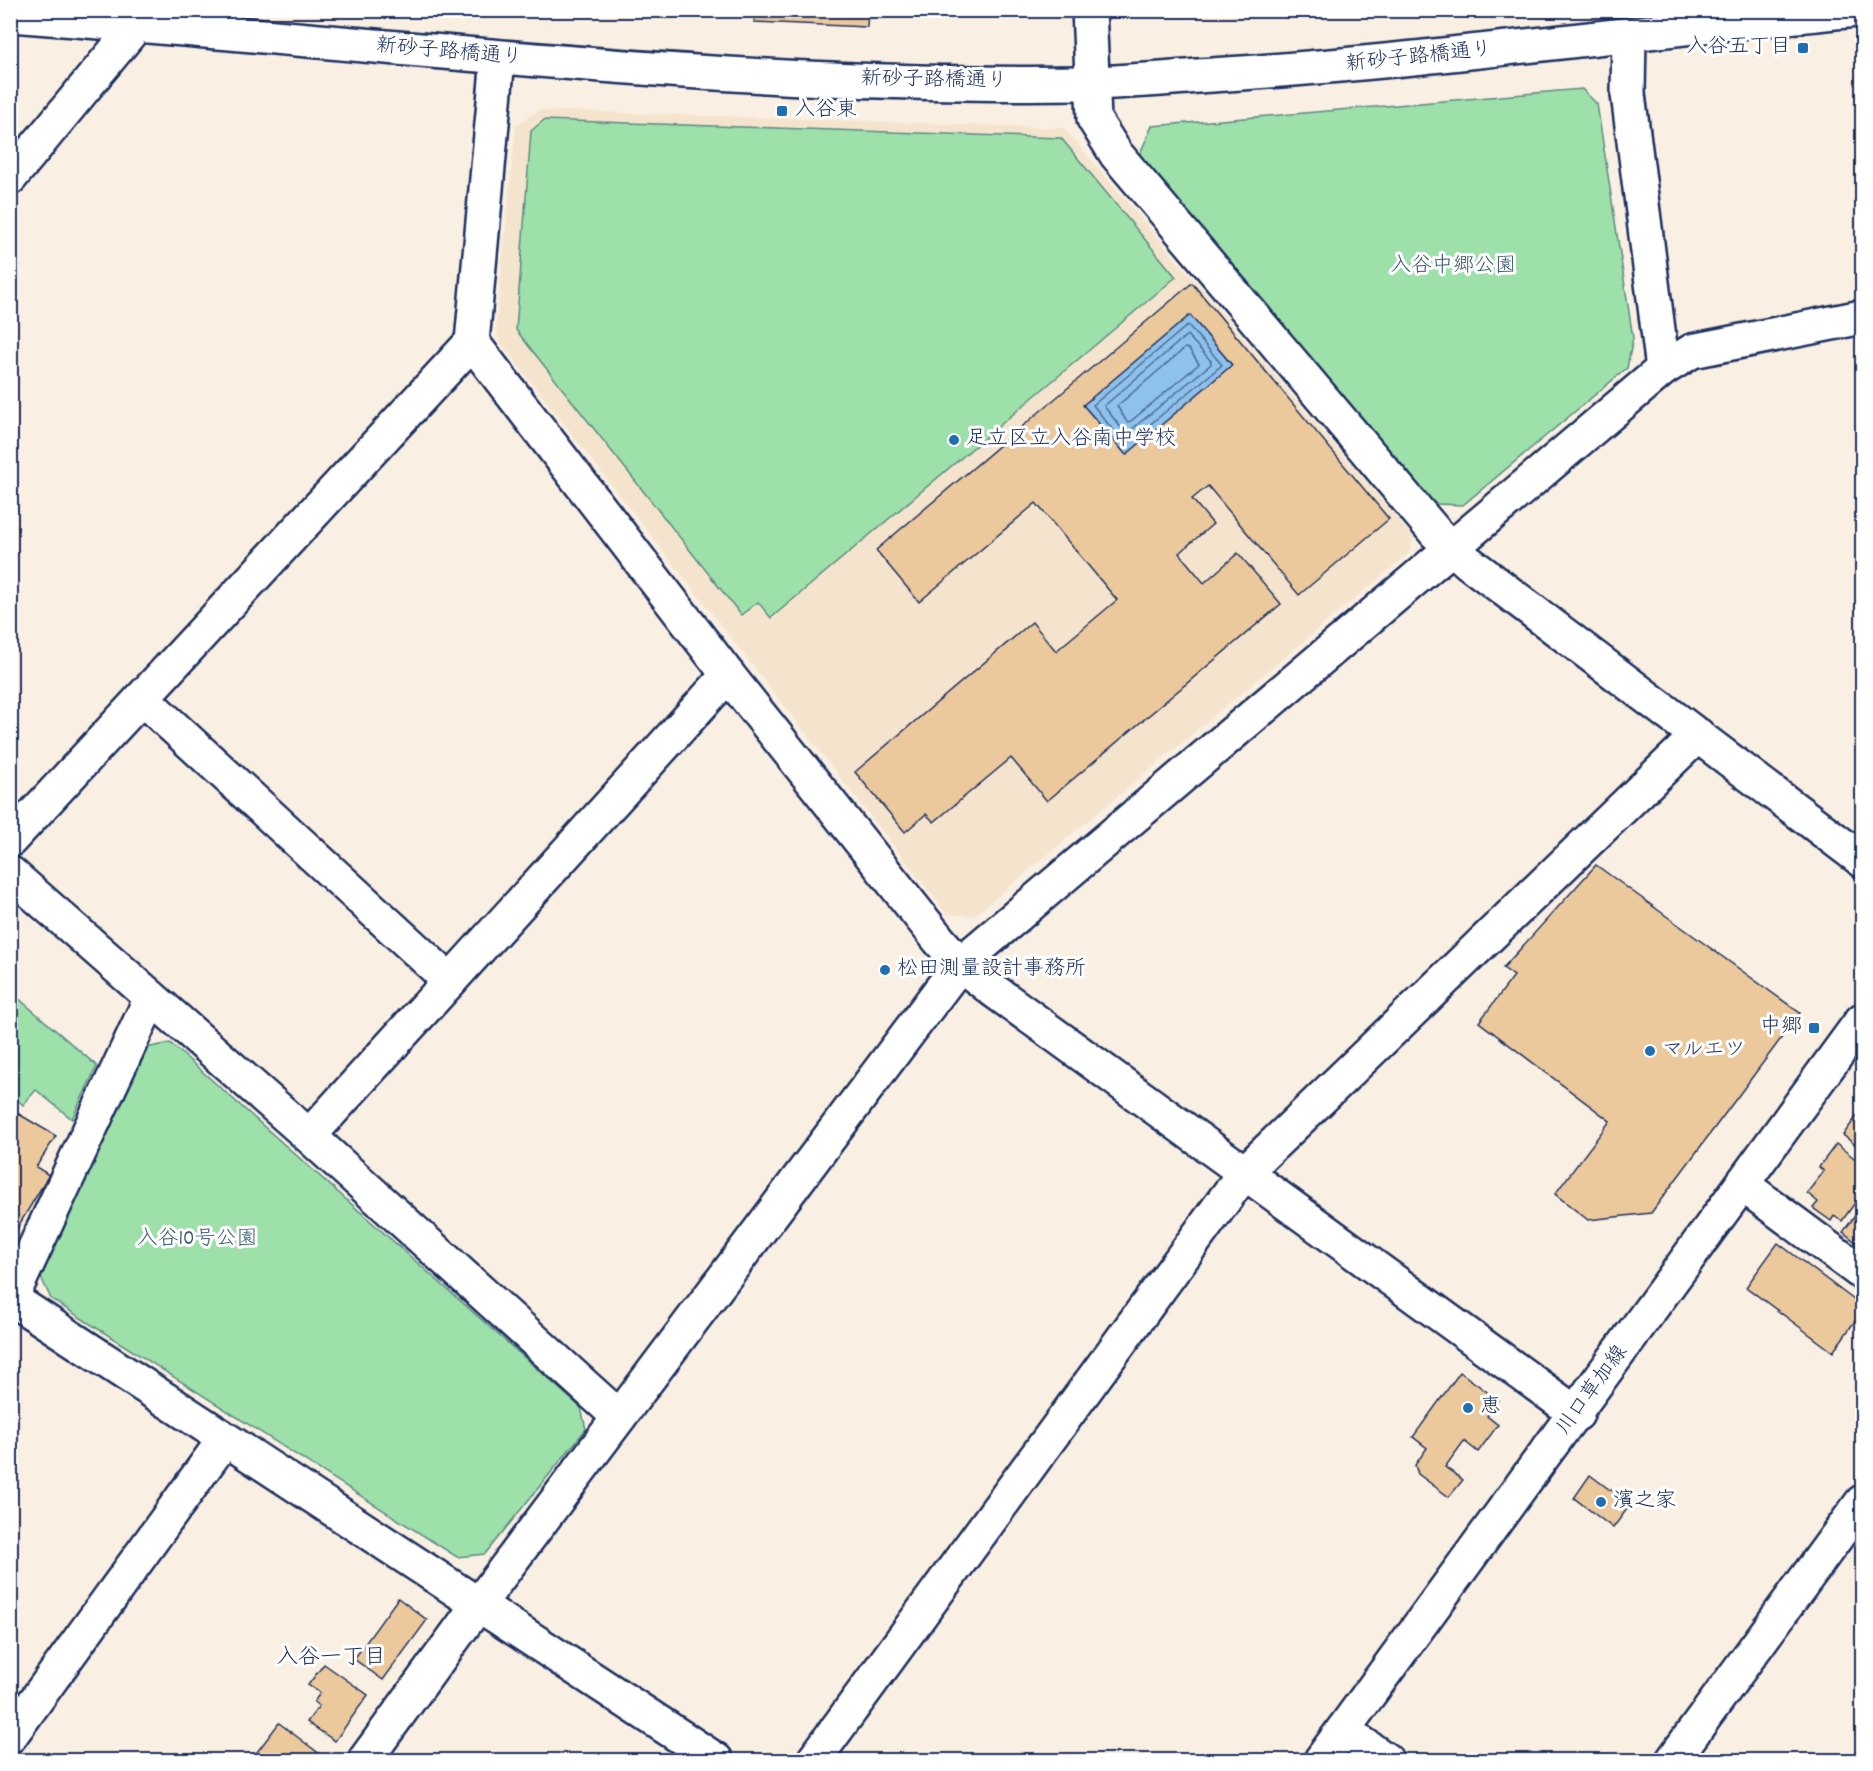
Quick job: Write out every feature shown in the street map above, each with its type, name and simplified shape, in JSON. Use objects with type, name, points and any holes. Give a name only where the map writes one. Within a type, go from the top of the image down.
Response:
[{"type":"street","points":[[1089,10],[1090,83],[1094,119],[1116,154],[1450,547],[1863,860]]},
{"type":"street","name":"新砂子路橋通り","points":[[10,15],[143,18],[498,58],[648,70],[869,81],[1090,83],[1358,65],[1629,35],[1719,17],[1856,10]]},
{"type":"street","points":[[10,178],[143,18]]},
{"type":"street","points":[[1629,35],[1628,94],[1663,369]]},
{"type":"street","points":[[10,840],[472,342],[498,58]]},
{"type":"street","points":[[365,1761],[478,1605],[960,964],[1663,369],[1692,351],[1863,317]]},
{"type":"street","points":[[472,342],[728,675],[960,964],[1577,1414]]},
{"type":"street","points":[[309,1136],[728,675]]},
{"type":"street","points":[[142,698],[450,981]]},
{"type":"street","points":[[814,1761],[1244,1173],[1698,735]]},
{"type":"street","points":[[10,873],[309,1136],[619,1417]]},
{"type":"street","points":[[151,998],[11,1299],[716,1761]]},
{"type":"street","name":"川口草加線","points":[[1321,1761],[1863,1020]]},
{"type":"street","points":[[1743,1185],[1863,1273]]},
{"type":"street","points":[[10,1736],[224,1440]]},
{"type":"street","points":[[1674,1761],[1863,1502]]},
{"type":"street","points":[[1343,1730],[1386,1761]]},
{"type":"shaded area","name":"足立区立入谷南中学校","points":[[538,110],[1064,128],[1414,538],[1408,554],[974,916],[947,914],[500,342],[496,326],[516,125]]},
{"type":"green space","name":"入谷中郷公園","points":[[1582,89],[1597,104],[1633,338],[1627,368],[1463,505],[1434,504],[1139,156],[1152,126]]},
{"type":"green space","points":[[544,120],[1061,138],[1176,277],[771,618],[758,602],[741,615],[516,330],[531,131]]},
{"type":"green space","points":[[10,991],[97,1066],[72,1119],[36,1090],[23,1105],[11,1094]]},
{"type":"green space","name":"入谷10号公園","points":[[170,1043],[581,1408],[586,1429],[485,1554],[457,1557],[51,1299],[40,1275],[141,1049]]},
{"type":"water","points":[[1190,315],[1232,365],[1126,455],[1083,405]]},
{"type":"building","points":[[755,10],[868,10],[867,27],[754,22]]},
{"type":"building","points":[[1192,283],[1389,519],[1299,595],[1208,486],[1192,499],[1213,524],[1179,553],[1204,583],[1238,553],[1281,604],[1047,801],[1011,758],[934,822],[926,814],[905,832],[855,772],[1032,622],[1056,651],[1117,600],[1036,503],[919,602],[876,550]],"holes":[[[1190,315],[1232,365],[1126,455],[1083,405]]]},
{"type":"building","points":[[1596,865],[1800,1013],[1651,1213],[1588,1220],[1555,1194],[1610,1121],[1479,1022],[1514,976],[1503,968]]},
{"type":"building","points":[[1862,1109],[1862,1150],[1843,1135]]},
{"type":"building","points":[[17,1113],[56,1136],[36,1167],[49,1175],[10,1240],[10,1124]]},
{"type":"building","points":[[1836,1144],[1862,1164],[1862,1193],[1842,1221],[1834,1216],[1831,1221],[1813,1208],[1818,1202],[1807,1193],[1824,1171],[1819,1167]]},
{"type":"building","points":[[1862,1206],[1862,1247],[1843,1232]]},
{"type":"building","points":[[1778,1243],[1862,1306],[1862,1311],[1833,1352],[1746,1287]]},
{"type":"building","points":[[1460,1372],[1498,1400],[1487,1416],[1498,1425],[1478,1452],[1464,1441],[1445,1467],[1463,1480],[1449,1497],[1418,1474],[1415,1465],[1427,1448],[1413,1437]]},
{"type":"building","points":[[1590,1475],[1630,1505],[1613,1528],[1574,1498]]},
{"type":"building","points":[[398,1598],[427,1620],[383,1680],[354,1659]]},
{"type":"building","points":[[324,1664],[368,1695],[335,1741],[307,1722],[319,1706],[314,1702],[320,1693],[308,1685]]},
{"type":"building","points":[[279,1723],[325,1758],[324,1760],[251,1760]]},
{"type":"place","name":"入谷五丁目","points":[[1803,48]]},
{"type":"place","name":"入谷東","points":[[782,111]]},
{"type":"place","name":"足立区立入谷南中学校","points":[[954,440]]},
{"type":"place","name":"松田測量設計事務所","points":[[885,970]]},
{"type":"place","name":"中郷","points":[[1814,1028]]},
{"type":"place","name":"マルエツ","points":[[1650,1051]]},
{"type":"place","name":"恵","points":[[1468,1408]]},
{"type":"place","name":"濱之家","points":[[1601,1502]]},
{"type":"district","name":"入谷一丁目","points":[[331,1658]]}]
